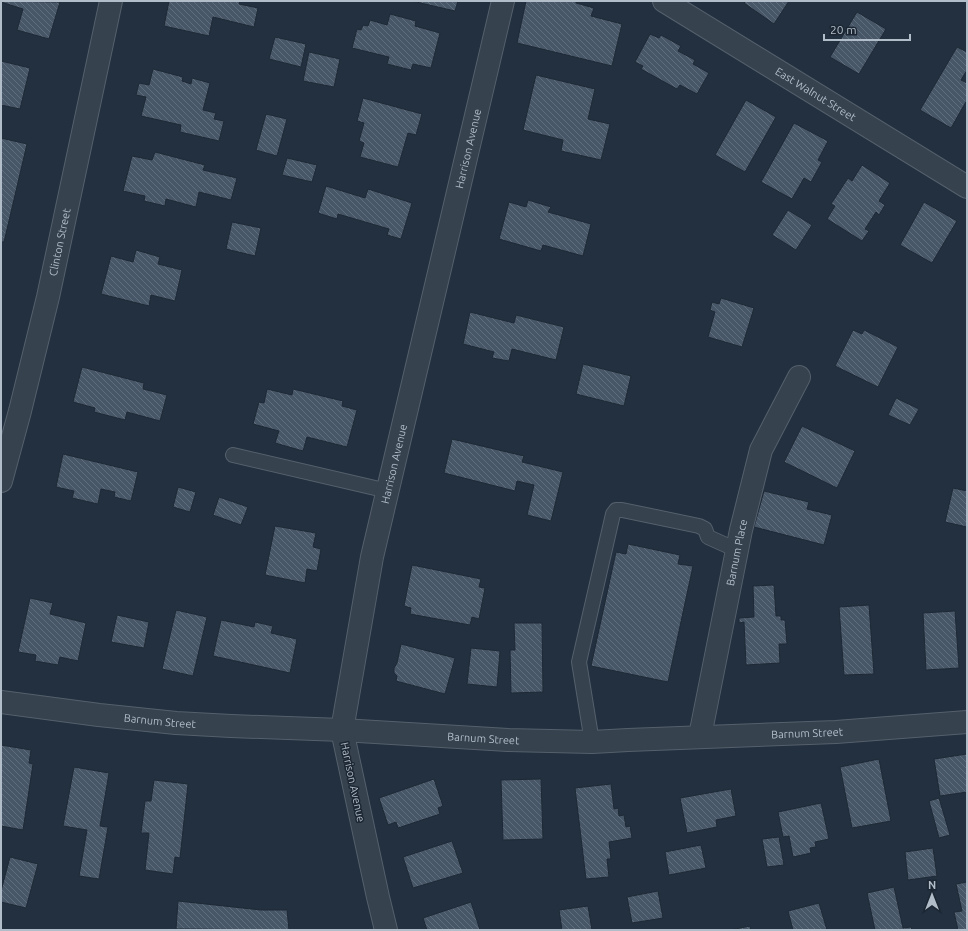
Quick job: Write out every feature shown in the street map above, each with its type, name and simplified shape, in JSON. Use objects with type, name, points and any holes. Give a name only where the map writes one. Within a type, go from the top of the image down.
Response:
[{"type":"street","name":"Clinton Street","points":[[1,481],[20,412],[46,304],[112,1]]},
{"type":"street","name":"Harrison Avenue","points":[[386,930],[342,730],[372,557],[503,1]]},
{"type":"street","name":"East Walnut Street","points":[[664,1],[967,187]]},
{"type":"street","name":"Barnum Place","points":[[700,736],[737,550],[760,450],[799,377]]},
{"type":"street","name":"Barnum Street","points":[[1,702],[99,716],[176,723],[342,730],[508,740],[592,742],[700,736],[836,732],[967,722]]},
{"type":"lane","points":[[233,455],[388,491]]},
{"type":"lane","points":[[592,742],[579,662],[613,514],[616,510],[699,526],[705,529],[708,537],[737,550]]},
{"type":"building","points":[[1,1],[60,2],[49,39],[17,30],[23,9]]},
{"type":"building","points":[[169,1],[240,1],[239,4],[258,8],[254,27],[213,17],[209,36],[164,26]]},
{"type":"building","points":[[412,1],[458,1],[455,11]]},
{"type":"building","points":[[526,1],[576,1],[576,3],[594,8],[591,16],[622,24],[612,66],[517,43]]},
{"type":"building","points":[[746,1],[789,1],[774,24],[744,3]]},
{"type":"building","points":[[857,12],[886,29],[859,74],[830,57]]},
{"type":"building","points":[[390,14],[416,21],[415,26],[440,33],[431,68],[413,64],[411,70],[387,64],[389,57],[352,48],[357,29],[361,30],[363,25],[368,26],[370,20],[387,25]]},
{"type":"building","points":[[650,34],[659,38],[661,35],[681,46],[678,51],[695,60],[693,64],[709,73],[697,94],[680,85],[677,89],[641,69],[643,66],[635,62]]},
{"type":"building","points":[[275,37],[306,44],[301,67],[269,59]]},
{"type":"building","points":[[957,47],[967,52],[967,70],[961,80],[967,83],[967,100],[951,128],[920,110]]},
{"type":"building","points":[[309,52],[340,59],[334,87],[303,81]]},
{"type":"building","points":[[1,61],[30,68],[20,109],[1,105]]},
{"type":"building","points":[[153,69],[183,77],[182,81],[191,84],[192,78],[210,83],[203,110],[216,113],[214,119],[224,121],[219,141],[180,132],[181,125],[141,116],[146,97],[136,95],[139,83],[149,85]]},
{"type":"building","points":[[536,75],[595,89],[588,119],[610,124],[601,160],[561,151],[563,140],[523,130]]},
{"type":"building","points":[[363,98],[422,114],[416,135],[408,133],[398,167],[360,157],[364,143],[359,141],[364,123],[357,121]]},
{"type":"building","points":[[746,100],[776,117],[745,172],[715,155]]},
{"type":"building","points":[[266,114],[287,119],[277,156],[256,150]]},
{"type":"building","points":[[794,123],[828,141],[818,160],[822,162],[811,182],[804,178],[792,199],[761,182]]},
{"type":"building","points":[[1,138],[27,144],[4,242],[1,242]]},
{"type":"building","points":[[155,152],[205,165],[203,170],[237,178],[231,200],[199,192],[196,207],[166,199],[165,206],[144,201],[145,196],[123,191],[132,156],[152,160]]},
{"type":"building","points":[[287,158],[317,165],[312,182],[282,175]]},
{"type":"building","points":[[862,165],[890,183],[879,201],[885,205],[879,215],[876,212],[865,229],[869,231],[862,241],[827,219],[835,206],[831,204],[848,178],[852,181]]},
{"type":"building","points":[[326,186],[365,198],[368,189],[412,203],[401,239],[387,235],[389,229],[338,214],[337,219],[318,213]]},
{"type":"building","points":[[528,200],[551,207],[548,212],[591,224],[583,256],[543,245],[541,251],[499,239],[509,202],[526,207]]},
{"type":"building","points":[[924,202],[957,221],[932,263],[900,245]]},
{"type":"building","points":[[788,210],[812,225],[796,250],[772,235]]},
{"type":"building","points":[[232,222],[261,228],[255,256],[226,249]]},
{"type":"building","points":[[136,250],[160,257],[158,264],[182,270],[175,301],[151,295],[149,306],[101,294],[111,256],[133,262]]},
{"type":"building","points":[[721,298],[754,308],[742,347],[708,337],[715,312],[710,310],[712,302],[719,304]]},
{"type":"building","points":[[470,312],[514,323],[516,315],[564,327],[556,360],[512,349],[509,361],[492,358],[494,352],[463,344]]},
{"type":"building","points":[[853,330],[862,334],[864,330],[898,347],[878,387],[835,366]]},
{"type":"building","points":[[583,364],[631,376],[624,406],[576,394]]},
{"type":"building","points":[[82,367],[144,383],[143,389],[167,395],[160,421],[127,412],[125,420],[94,412],[95,408],[73,402]]},
{"type":"building","points":[[267,389],[292,395],[293,389],[343,401],[342,406],[357,410],[347,447],[307,437],[303,451],[275,443],[279,431],[253,424],[259,402],[264,403]]},
{"type":"building","points":[[896,398],[919,409],[910,425],[888,415]]},
{"type":"building","points":[[802,426],[855,451],[837,488],[784,462]]},
{"type":"building","points":[[452,439],[524,456],[522,462],[563,472],[551,521],[527,515],[534,485],[517,481],[515,491],[444,473]]},
{"type":"building","points":[[63,454],[138,472],[131,501],[114,497],[115,492],[101,489],[98,504],[72,498],[74,491],[56,487]]},
{"type":"building","points":[[178,487],[196,492],[190,512],[173,507]]},
{"type":"building","points":[[953,488],[967,491],[967,527],[945,522]]},
{"type":"building","points":[[764,491],[809,502],[807,509],[832,515],[824,545],[754,527]]},
{"type":"building","points":[[219,497],[248,507],[241,525],[213,515]]},
{"type":"building","points":[[275,526],[316,533],[313,547],[321,549],[317,571],[307,569],[305,583],[265,575]]},
{"type":"building","points":[[628,544],[680,555],[678,564],[693,566],[668,682],[591,666],[616,552],[626,554]]},
{"type":"building","points":[[412,565],[481,579],[479,587],[485,588],[479,619],[472,617],[470,625],[410,614],[411,608],[404,606]]},
{"type":"building","points":[[774,585],[776,616],[781,616],[781,620],[785,620],[787,644],[779,644],[780,663],[746,665],[744,622],[739,623],[739,618],[754,617],[753,586]]},
{"type":"building","points":[[30,598],[53,603],[50,614],[86,623],[78,661],[60,657],[58,665],[35,661],[36,655],[18,652]]},
{"type":"building","points":[[869,605],[874,674],[844,675],[839,607]]},
{"type":"building","points":[[176,610],[207,617],[193,676],[162,669]]},
{"type":"building","points":[[955,611],[959,668],[926,670],[923,613]]},
{"type":"building","points":[[117,615],[149,622],[144,648],[111,642]]},
{"type":"building","points":[[221,620],[254,627],[255,622],[273,626],[271,633],[297,639],[290,673],[213,656]]},
{"type":"building","points":[[514,623],[542,623],[543,692],[511,693],[510,650],[515,650]]},
{"type":"building","points":[[401,644],[455,658],[445,694],[396,681],[397,676],[394,673],[394,668],[397,663]]},
{"type":"building","points":[[471,648],[500,651],[497,687],[467,684]]},
{"type":"building","points":[[1,745],[31,750],[29,763],[33,764],[23,830],[1,826]]},
{"type":"building","points":[[967,754],[967,792],[940,796],[934,759]]},
{"type":"building","points":[[879,759],[891,821],[852,828],[840,767]]},
{"type":"building","points":[[74,767],[109,773],[100,826],[108,827],[99,879],[79,876],[87,830],[63,826]]},
{"type":"building","points":[[434,779],[443,806],[438,808],[440,814],[398,828],[396,822],[388,825],[379,798]]},
{"type":"building","points":[[541,779],[543,839],[503,840],[501,780]]},
{"type":"building","points":[[154,780],[188,784],[180,858],[175,857],[173,874],[145,870],[149,833],[141,833],[145,801],[151,801]]},
{"type":"building","points":[[611,784],[614,809],[618,808],[619,816],[624,815],[626,827],[630,826],[632,838],[609,842],[611,859],[607,859],[609,877],[586,879],[575,788]]},
{"type":"building","points":[[731,789],[736,816],[716,820],[717,827],[687,833],[680,798]]},
{"type":"building","points":[[939,798],[950,835],[939,838],[929,801]]},
{"type":"building","points":[[821,803],[829,839],[815,842],[816,847],[810,848],[811,853],[793,857],[789,836],[783,837],[778,812]]},
{"type":"building","points":[[779,837],[784,865],[767,867],[762,839]]},
{"type":"building","points":[[452,841],[463,873],[413,888],[403,857]]},
{"type":"building","points":[[701,845],[706,868],[669,875],[665,852]]},
{"type":"building","points":[[933,848],[937,876],[908,880],[905,852]]},
{"type":"building","points":[[10,857],[38,864],[26,908],[1,902],[1,891]]},
{"type":"building","points":[[967,882],[967,930],[958,930],[954,912],[962,911],[956,884]]},
{"type":"building","points":[[894,887],[903,928],[911,927],[912,930],[875,930],[867,893]]},
{"type":"building","points":[[658,891],[663,918],[632,923],[627,897]]},
{"type":"building","points":[[178,901],[261,910],[287,910],[289,930],[176,929]]},
{"type":"building","points":[[471,902],[480,930],[427,930],[423,918]]},
{"type":"building","points":[[819,903],[827,930],[793,930],[788,911]]},
{"type":"building","points":[[588,906],[592,930],[562,930],[559,910]]},
{"type":"building","points":[[750,926],[751,930],[730,930]]}]
